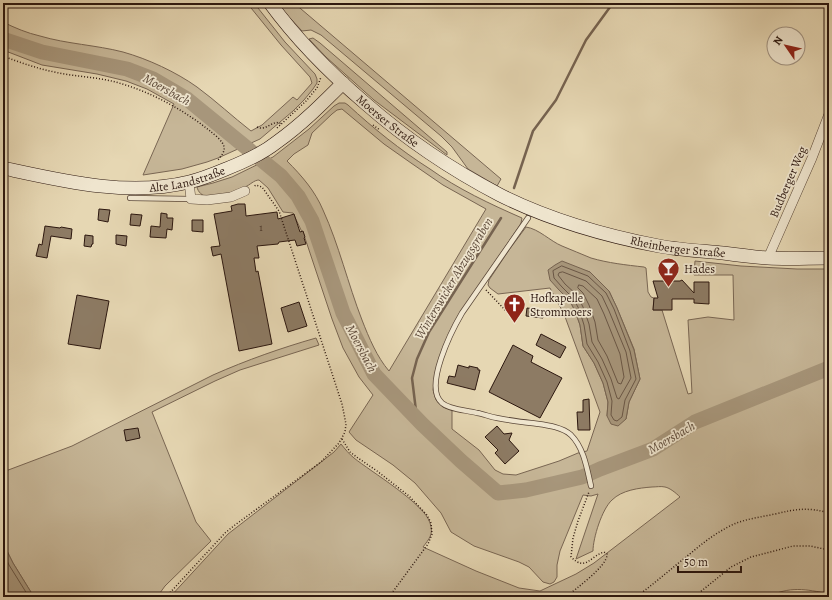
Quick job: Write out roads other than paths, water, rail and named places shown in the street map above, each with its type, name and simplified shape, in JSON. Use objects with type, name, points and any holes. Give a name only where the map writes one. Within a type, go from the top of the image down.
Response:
[{"type":"main road","name":"Moerser Straße","points":[[270,3],[339,87],[436,157],[529,213]]},
{"type":"main road","name":"Alte Landstraße","points":[[3,168],[95,186],[121,188],[148,187],[189,182],[243,162],[267,149],[286,128],[302,122],[339,87]]},
{"type":"main road","name":"Rheinberger Straße","points":[[529,213],[559,219],[630,240],[661,246],[768,258],[829,258]]},
{"type":"street","name":"Budberger Weg","points":[[768,258],[812,158],[829,114]]},
{"type":"street","points":[[189,182],[191,199],[207,200],[231,197],[245,190]]},
{"type":"lane","points":[[130,198],[191,199]]},
{"type":"lane","points":[[529,213],[482,286],[462,313],[453,330],[440,360],[435,386],[436,395],[446,406],[496,418],[560,429],[570,434],[581,450],[591,486]]},
{"type":"water","points":[[562,261],[590,272],[609,291],[634,350],[640,379],[629,402],[626,419],[618,426],[611,424],[607,416],[608,402],[603,383],[594,363],[583,346],[580,325],[575,311],[570,301],[550,280],[548,270]]},
{"type":"water","points":[[3,543],[13,563],[34,597],[3,597]]},
{"type":"waterway","name":"Winterswicker Abzugsgraben","points":[[514,188],[533,131],[556,100],[586,40],[613,3]]},
{"type":"waterway","name":"Moersbach","points":[[3,39],[42,52],[127,69],[153,79],[187,99],[281,176],[298,196],[312,221],[343,313],[374,374],[422,424],[498,493],[526,490],[582,477],[653,449],[695,422],[829,368]]},
{"type":"waterway","name":"Winterswicker Abzugsgraben","points":[[417,419],[412,378],[417,359],[429,332],[501,218]]},
{"type":"place","name":"Hades","points":[[668,288]]},
{"type":"place","name":"Hofkapelle Strommoers","points":[[515,324]]}]
